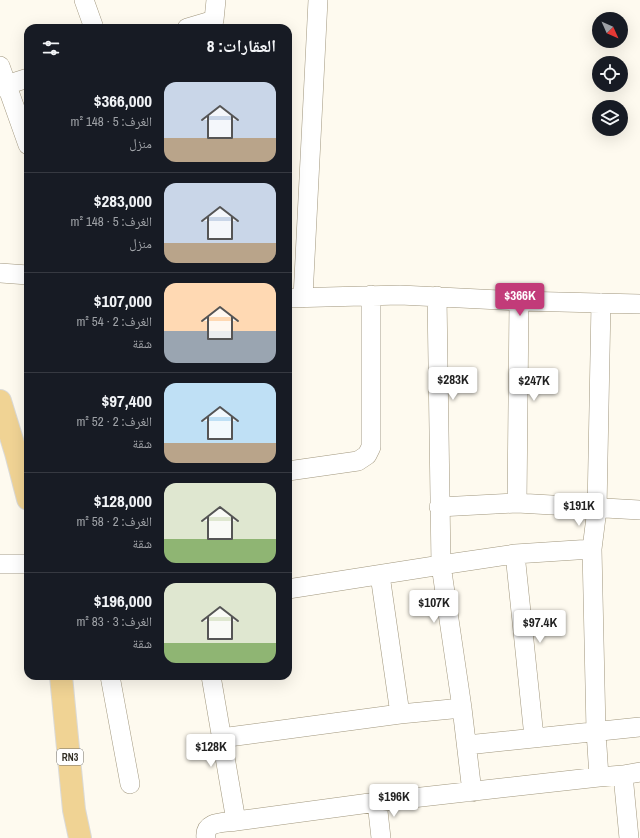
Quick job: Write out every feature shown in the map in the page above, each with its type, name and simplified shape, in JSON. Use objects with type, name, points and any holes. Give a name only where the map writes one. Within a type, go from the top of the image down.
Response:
[{"type":"main road","points":[[0,401],[24,484]]},
{"type":"main road","name":"RN3","points":[[60,680],[74,810],[80,838]]},
{"type":"street","points":[[84,0],[93,24]]},
{"type":"street","points":[[214,24],[216,0]]},
{"type":"street","points":[[318,0],[295,298],[371,295],[437,296],[519,301],[640,304]]},
{"type":"street","points":[[0,66],[3,86],[24,136]]},
{"type":"street","points":[[3,86],[24,79]]},
{"type":"street","points":[[0,273],[24,275]]},
{"type":"street","points":[[292,470],[358,461],[367,455],[372,447],[371,295]]},
{"type":"street","points":[[437,296],[441,565],[462,708],[472,792]]},
{"type":"street","points":[[517,503],[519,301]]},
{"type":"street","points":[[599,777],[596,731],[592,549],[597,509],[601,303]]},
{"type":"street","points":[[439,507],[517,503],[597,509],[640,510]]},
{"type":"street","points":[[292,588],[515,554],[592,549]]},
{"type":"street","points":[[515,554],[534,737]]},
{"type":"street","points":[[0,564],[24,564]]},
{"type":"street","points":[[380,575],[400,714]]},
{"type":"street","points":[[111,680],[130,784]]},
{"type":"street","points":[[212,680],[236,821]]},
{"type":"street","points":[[221,738],[400,714],[462,708]]},
{"type":"street","points":[[467,745],[640,727]]},
{"type":"street","points":[[206,838],[205,832],[211,825],[236,821],[377,802],[632,773],[628,838]]},
{"type":"street","points":[[377,802],[381,838]]}]
